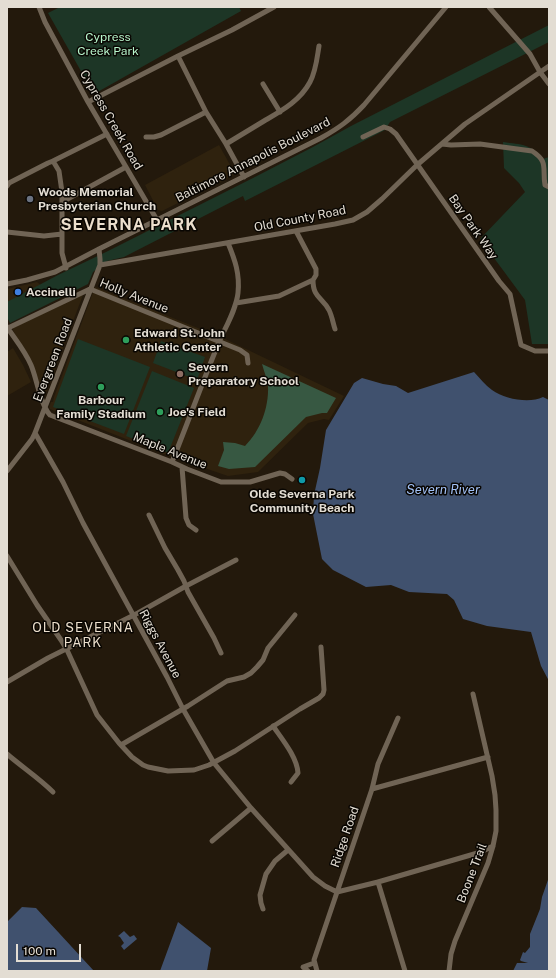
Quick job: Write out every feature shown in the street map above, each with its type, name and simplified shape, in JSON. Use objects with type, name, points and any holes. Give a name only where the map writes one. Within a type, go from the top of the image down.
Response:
[{"type":"street","name":"Cypress Creek Road","points":[[38,7],[88,102],[157,220]]},
{"type":"street","points":[[88,102],[232,30],[274,7]]},
{"type":"street","name":"Baltimore Annapolis Boulevard","points":[[7,284],[46,276],[66,268],[99,249],[337,129],[347,122],[364,105],[446,7]]},
{"type":"street","points":[[489,7],[530,54],[549,84]]},
{"type":"street","points":[[226,144],[295,102],[310,83],[316,67],[319,46]]},
{"type":"street","points":[[178,56],[206,112],[244,177]]},
{"type":"street","name":"Old County Road","points":[[100,266],[342,223],[361,216],[465,124],[549,66]]},
{"type":"street","points":[[262,84],[280,112]]},
{"type":"street","points":[[146,137],[161,135],[206,112]]},
{"type":"street","name":"Bay Park Way","points":[[363,137],[384,127],[390,129],[396,134],[499,281],[510,294],[521,345],[535,351],[549,351]]},
{"type":"street","points":[[7,186],[9,183],[107,134]]},
{"type":"street","points":[[442,144],[480,144],[532,151],[538,155],[544,164],[545,185],[549,187]]},
{"type":"street","points":[[53,161],[59,171],[62,192],[62,253],[66,268]]},
{"type":"street","points":[[62,202],[126,167]]},
{"type":"street","points":[[236,303],[279,296],[313,280],[316,275],[316,269],[296,231]]},
{"type":"street","points":[[7,232],[44,236],[62,234]]},
{"type":"street","points":[[172,462],[219,341],[236,303],[238,273],[228,243]]},
{"type":"street","name":"Evergreen Road","points":[[7,471],[32,439],[45,409],[100,266],[99,249]]},
{"type":"street","points":[[313,280],[314,290],[329,311],[335,329]]},
{"type":"street","name":"Holly Avenue","points":[[7,328],[90,289],[240,350],[247,355],[248,363]]},
{"type":"street","points":[[7,328],[31,364],[45,409]]},
{"type":"street","name":"Maple Avenue","points":[[45,409],[50,415],[221,482],[250,482],[280,473],[285,474],[292,479]]},
{"type":"street","name":"Riggs Avenue","points":[[35,433],[63,482],[183,709],[214,763],[250,808],[313,877],[325,886],[337,892]]},
{"type":"street","points":[[182,467],[186,518],[189,525],[196,530]]},
{"type":"street","points":[[149,515],[221,653]]},
{"type":"street","points":[[7,556],[67,650],[97,715],[105,727],[138,762],[148,767],[168,771],[189,771],[203,768],[214,763],[319,698],[323,694],[324,690],[321,647]]},
{"type":"street","points":[[8,681],[48,658],[67,650],[236,560]]},
{"type":"street","points":[[121,745],[183,709],[227,681],[244,677],[251,673],[263,660],[268,648],[295,615]]},
{"type":"street","name":"Boone Trail","points":[[450,971],[451,954],[455,941],[488,863],[496,831],[494,788],[473,694]]},
{"type":"street","name":"Ridge Road","points":[[314,963],[372,789],[378,764],[398,718]]},
{"type":"street","points":[[273,726],[297,765],[298,773],[291,782]]},
{"type":"street","points":[[7,754],[53,792]]},
{"type":"street","points":[[372,789],[488,757]]},
{"type":"street","points":[[212,841],[250,808]]},
{"type":"street","points":[[337,892],[378,882],[481,852],[493,846]]},
{"type":"street","points":[[263,909],[260,895],[266,874],[275,861],[288,850]]},
{"type":"street","points":[[378,882],[405,971]]},
{"type":"street","points":[[308,971],[303,967],[314,963],[317,971]]},
{"type":"shaded area","points":[[219,145],[234,172],[232,176],[162,211],[158,210],[145,185]]},
{"type":"shaded area","points":[[37,282],[42,286],[7,303],[7,289]]},
{"type":"shaded area","name":"Severn Preparatory School","points":[[95,287],[223,338],[344,396],[329,420],[324,419],[308,423],[258,472],[228,476],[169,456],[50,409],[49,407],[51,402],[53,402]]},
{"type":"shaded area","points":[[83,295],[45,395],[12,328]]},
{"type":"shaded area","points":[[13,348],[31,382],[7,396],[7,352]]},
{"type":"green space","name":"Cypress Creek Park","points":[[60,7],[239,7],[241,11],[94,94],[48,13]]},
{"type":"green space","points":[[549,25],[549,42],[390,122],[385,130],[245,201],[243,196],[124,257],[107,261],[93,272],[88,284],[10,323],[7,317],[7,302],[253,178]]},
{"type":"green space","points":[[503,142],[521,144],[529,147],[543,159],[549,157],[549,344],[532,344],[525,300],[480,239],[525,192],[519,183],[504,168]]},
{"type":"green space","name":"Barbour Family Stadium","points":[[78,339],[150,367],[124,434],[53,407]]},
{"type":"green space","points":[[161,341],[205,357],[197,380],[153,363]]},
{"type":"green space","points":[[262,364],[336,398],[327,413],[306,417],[255,467],[229,469],[218,466],[224,450],[223,442],[245,446],[259,426],[265,411],[268,394],[268,386]]},
{"type":"green space","name":"Joe's Field","points":[[152,371],[194,388],[168,453],[126,436]]},
{"type":"water","name":"Severn River","points":[[474,372],[489,388],[503,396],[517,400],[531,400],[543,397],[549,400],[549,681],[541,666],[531,632],[487,626],[463,619],[454,600],[447,594],[409,592],[391,585],[366,587],[333,570],[322,559],[313,514],[314,495],[326,430],[354,383],[362,378],[396,386],[408,393]]},
{"type":"water","points":[[549,877],[549,971],[513,971],[517,963],[528,963],[520,960],[523,952],[525,953],[530,947],[530,934],[540,909],[542,897]]},
{"type":"water","points":[[22,907],[36,908],[94,971],[8,971],[7,922]]},
{"type":"water","points":[[178,922],[211,948],[207,971],[160,971]]},
{"type":"water","points":[[124,931],[130,937],[134,935],[137,939],[124,950],[121,946],[124,943],[118,936]]},
{"type":"place","name":"Woods Memorial Presbyterian Church","points":[[30,199]]},
{"type":"place","name":"Accinelli","points":[[18,292]]},
{"type":"place","name":"Edward St. John Athletic Center","points":[[126,340]]},
{"type":"place","name":"Severn Preparatory School","points":[[180,374]]},
{"type":"place","name":"Barbour Family Stadium","points":[[101,387]]},
{"type":"place","name":"Joe's Field","points":[[160,412]]},
{"type":"place","name":"Olde Severna Park Community Beach","points":[[302,480]]},
{"type":"district","name":"SEVERNA PARK","points":[[129,225]]},
{"type":"district","name":"OLD SEVERNA PARK","points":[[83,636]]}]
